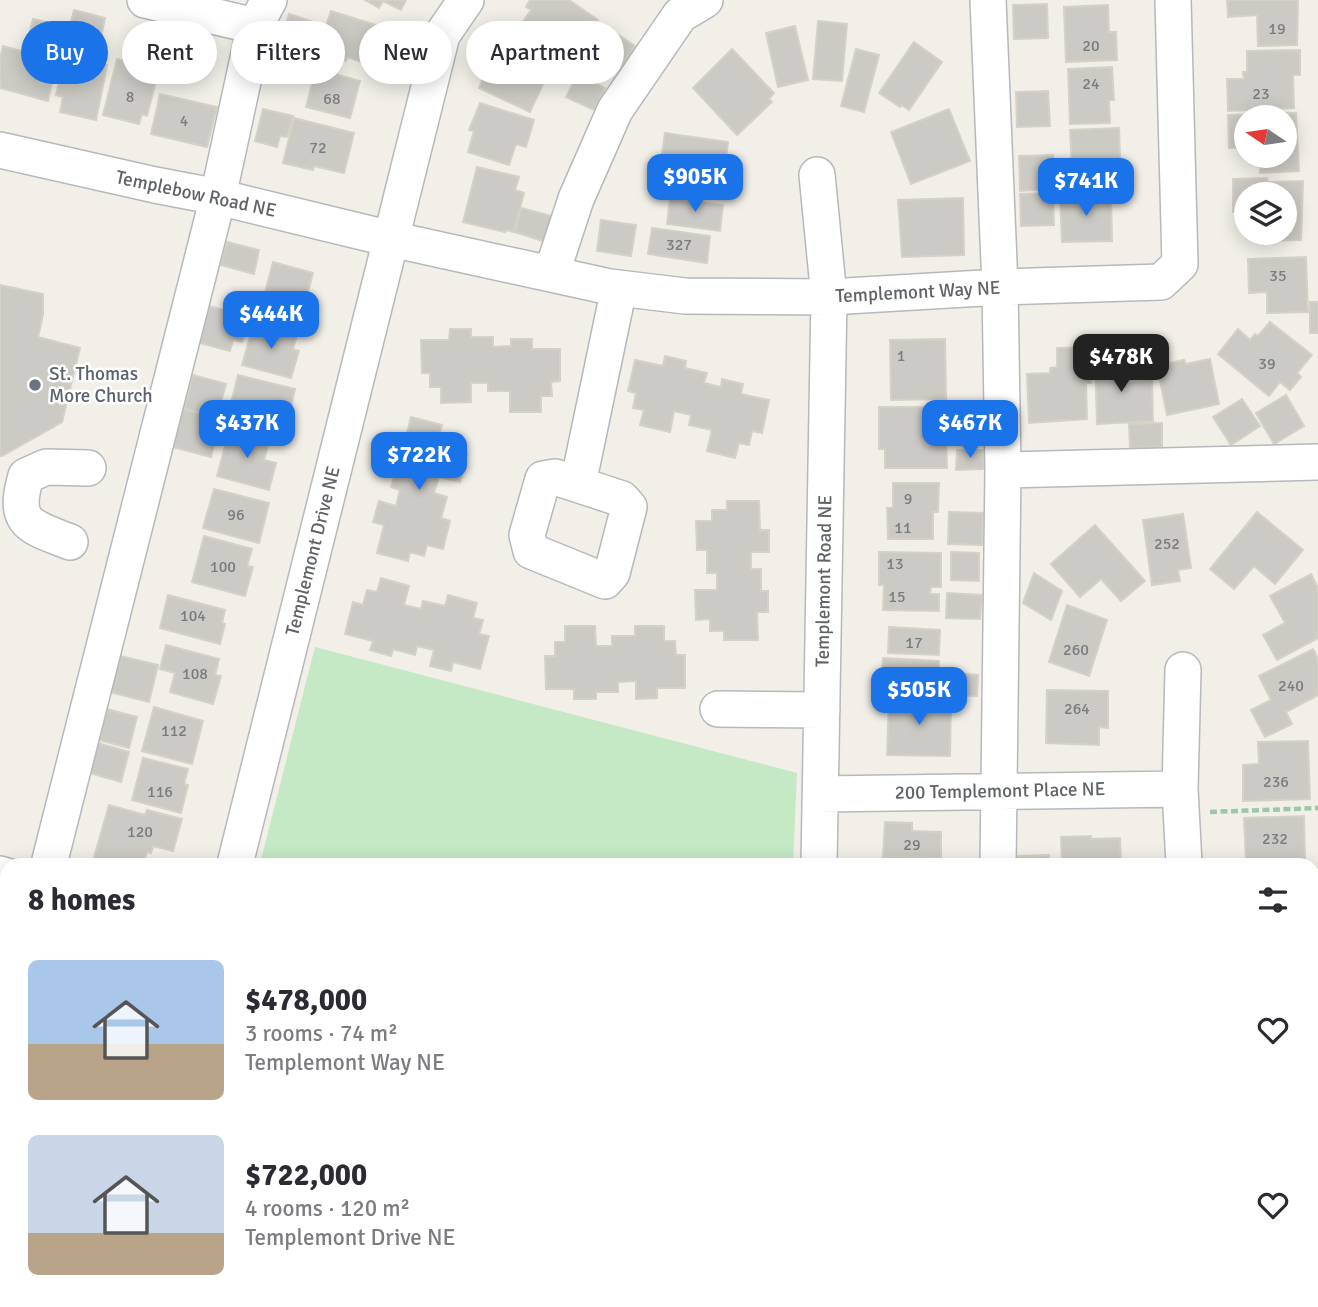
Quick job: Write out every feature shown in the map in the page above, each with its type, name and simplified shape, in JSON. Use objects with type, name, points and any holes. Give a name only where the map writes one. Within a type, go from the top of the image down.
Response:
[{"type":"street","points":[[51,858],[262,13],[145,0]]},
{"type":"street","name":"Templemont Drive NE","points":[[236,858],[442,35],[466,0]]},
{"type":"street","points":[[552,272],[576,199],[615,110],[680,15],[705,0]]},
{"type":"street","points":[[988,0],[1000,287],[1003,470],[998,858]]},
{"type":"street","name":"Templemont Way NE","points":[[391,239],[619,288],[685,296],[829,297],[1000,287],[1161,282],[1180,264],[1173,0]]},
{"type":"street","name":"Templebow Road NE","points":[[0,150],[155,186],[218,197],[391,239]]},
{"type":"street","name":"Templemont Road NE","points":[[817,175],[829,297],[819,858]]},
{"type":"street","points":[[578,485],[619,288]]},
{"type":"street","points":[[1003,470],[1318,462]]},
{"type":"street","points":[[70,541],[35,528],[22,513],[20,498],[26,476],[46,467],[88,468]]},
{"type":"street","points":[[1183,670],[1180,801],[1184,858]]},
{"type":"street","points":[[718,709],[822,710]]},
{"type":"street","name":"200 Templemont Place NE","points":[[821,794],[999,791],[1180,801]]},
{"type":"path","points":[[1180,801],[1318,808]]},
{"type":"green space","points":[[315,647],[797,773],[793,858],[262,858]]},
{"type":"building","points":[[365,0],[406,0],[401,10],[383,1],[379,8]]},
{"type":"building","points":[[530,0],[569,0],[598,20],[523,21],[531,10],[526,7]]},
{"type":"building","points":[[1227,0],[1298,0],[1297,45],[1258,46],[1257,15],[1228,17]]},
{"type":"building","points":[[1047,4],[1048,38],[1014,39],[1013,5]]},
{"type":"building","points":[[1108,5],[1109,32],[1116,32],[1117,60],[1066,62],[1064,7]]},
{"type":"building","points":[[74,10],[105,18],[104,21],[71,21]]},
{"type":"building","points":[[331,11],[363,21],[359,21],[359,61],[347,57],[345,61],[345,21],[328,21]]},
{"type":"building","points":[[289,14],[311,21],[287,21]]},
{"type":"building","points":[[818,21],[847,24],[842,81],[813,79]]},
{"type":"building","points":[[795,26],[808,80],[778,87],[766,33]]},
{"type":"building","points":[[624,39],[635,46],[624,62]]},
{"type":"building","points":[[914,42],[942,62],[909,110],[879,93]]},
{"type":"building","points":[[3,46],[21,51],[21,84],[52,84],[48,101],[0,88],[0,58]]},
{"type":"building","points":[[732,49],[774,93],[769,99],[772,102],[737,135],[693,88]]},
{"type":"building","points":[[856,49],[879,55],[864,112],[841,106]]},
{"type":"building","points":[[1300,50],[1300,75],[1293,75],[1294,105],[1234,105],[1234,111],[1228,111],[1227,79],[1244,79],[1243,72],[1247,72],[1247,51]]},
{"type":"building","points":[[117,59],[122,60],[122,84],[155,84],[147,116],[142,114],[139,124],[103,115]]},
{"type":"building","points":[[1112,67],[1114,100],[1109,100],[1110,123],[1070,124],[1068,69]]},
{"type":"building","points":[[345,77],[359,81],[350,118],[306,107],[312,84],[345,84]]},
{"type":"building","points":[[58,84],[103,84],[96,120],[60,112],[63,97],[56,95]]},
{"type":"building","points":[[481,84],[543,84],[530,112],[479,88]]},
{"type":"building","points":[[572,84],[596,84],[605,88],[594,110],[566,97]]},
{"type":"building","points":[[1048,91],[1050,126],[1017,127],[1016,92]]},
{"type":"building","points":[[160,94],[217,107],[207,147],[151,134]]},
{"type":"building","points":[[480,103],[534,120],[526,147],[516,144],[509,165],[468,152],[474,131],[469,130]]},
{"type":"building","points":[[263,109],[293,116],[287,137],[280,136],[277,147],[255,141]]},
{"type":"building","points":[[949,109],[970,161],[911,184],[891,132]]},
{"type":"building","points":[[1228,115],[1234,115],[1234,148],[1229,148]]},
{"type":"building","points":[[294,118],[354,133],[344,173],[283,163]]},
{"type":"building","points":[[1119,128],[1121,185],[1073,188],[1070,130]]},
{"type":"building","points":[[1297,132],[1299,171],[1260,173],[1260,168],[1297,168]]},
{"type":"building","points":[[665,133],[728,142],[721,197],[657,188]]},
{"type":"building","points":[[1053,155],[1054,189],[1020,191],[1019,156]]},
{"type":"building","points":[[477,167],[519,177],[515,190],[524,193],[514,232],[463,222]]},
{"type":"building","points":[[1267,178],[1268,182],[1234,182],[1233,212],[1233,179]]},
{"type":"building","points":[[1303,181],[1301,240],[1297,240],[1297,182],[1268,182]]},
{"type":"building","points":[[1053,193],[1054,225],[1021,226],[1020,194]]},
{"type":"building","points":[[1111,194],[1112,241],[1062,242],[1060,195]]},
{"type":"building","points":[[670,198],[723,205],[720,231],[667,224]]},
{"type":"building","points":[[963,198],[964,255],[902,257],[898,200]]},
{"type":"building","points":[[521,208],[559,218],[552,244],[515,232]]},
{"type":"building","points":[[601,220],[636,225],[631,256],[597,251]]},
{"type":"building","points":[[652,228],[710,236],[707,263],[648,254]]},
{"type":"building","points":[[227,242],[259,250],[254,274],[221,265]]},
{"type":"building","points":[[1306,257],[1308,312],[1267,313],[1267,292],[1249,293],[1248,259]]},
{"type":"building","points":[[273,262],[313,273],[299,326],[259,316]]},
{"type":"building","name":"St. Thomas More Church","points":[[0,285],[43,294],[43,315],[38,337],[80,348],[62,422],[2,456],[0,456]]},
{"type":"building","points":[[1310,302],[1318,302],[1318,333],[1310,333]]},
{"type":"building","points":[[209,306],[249,317],[242,342],[233,340],[230,351],[200,343]]},
{"type":"building","points":[[1270,322],[1312,355],[1297,373],[1301,377],[1290,390],[1280,382],[1269,396],[1218,354],[1238,329],[1250,340],[1255,334],[1258,336]]},
{"type":"building","points":[[254,323],[297,335],[293,349],[299,351],[291,378],[242,365]]},
{"type":"building","points":[[450,329],[471,329],[471,337],[493,337],[493,347],[511,346],[511,339],[532,339],[532,349],[560,349],[560,381],[551,382],[552,396],[541,396],[541,412],[510,412],[510,391],[488,391],[488,383],[471,383],[471,402],[441,403],[441,387],[430,387],[430,373],[422,373],[421,340],[449,340]]},
{"type":"building","points":[[945,339],[946,399],[891,400],[890,340]]},
{"type":"building","points":[[1090,347],[1091,383],[1086,383],[1087,419],[1029,423],[1027,374],[1050,373],[1050,368],[1057,367],[1057,348]]},
{"type":"building","points":[[665,356],[686,361],[685,368],[707,373],[704,383],[721,387],[722,379],[743,384],[741,394],[769,400],[762,433],[752,431],[749,445],[739,443],[735,458],[707,451],[712,430],[689,425],[691,415],[674,411],[670,432],[640,425],[644,410],[633,408],[636,393],[628,391],[635,360],[663,366]]},
{"type":"building","points":[[1124,356],[1125,381],[1152,381],[1153,421],[1097,424],[1095,357]]},
{"type":"building","points":[[1210,359],[1219,404],[1167,415],[1157,366],[1184,360],[1186,364]]},
{"type":"building","points":[[193,375],[226,384],[217,417],[184,408]]},
{"type":"building","points":[[238,375],[295,389],[286,427],[228,415]]},
{"type":"building","points":[[1286,395],[1304,426],[1274,444],[1256,413]]},
{"type":"building","points":[[1242,399],[1260,426],[1231,445],[1213,417]]},
{"type":"building","points":[[879,407],[941,407],[941,434],[946,433],[947,468],[885,468],[885,449],[879,449]]},
{"type":"building","points":[[183,409],[221,419],[211,457],[173,447]]},
{"type":"building","points":[[411,417],[442,425],[439,435],[455,439],[452,449],[467,454],[460,482],[439,477],[434,493],[447,497],[441,518],[450,521],[443,549],[427,545],[424,556],[410,552],[408,561],[377,553],[384,525],[373,522],[379,501],[396,506],[400,490],[391,487],[397,465],[389,464],[395,442],[404,445]]},
{"type":"building","points":[[1162,423],[1162,447],[1130,448],[1129,424]]},
{"type":"building","points":[[230,428],[270,438],[264,460],[276,463],[269,490],[217,476]]},
{"type":"building","points":[[957,450],[983,450],[984,469],[956,470]]},
{"type":"building","points":[[893,483],[939,483],[938,512],[933,512],[933,539],[888,539],[887,508],[893,508]]},
{"type":"building","points":[[214,489],[269,503],[259,543],[203,528]]},
{"type":"building","points":[[727,501],[759,501],[760,530],[769,530],[769,552],[751,552],[751,569],[761,569],[761,591],[768,591],[768,612],[757,612],[758,640],[724,640],[724,631],[710,631],[710,619],[696,620],[695,590],[717,590],[717,573],[707,573],[707,550],[697,550],[696,521],[712,521],[712,510],[727,510]]},
{"type":"building","points":[[949,512],[983,513],[982,545],[948,544]]},
{"type":"building","points":[[1257,512],[1303,550],[1275,584],[1254,566],[1234,589],[1210,569]]},
{"type":"building","points":[[1183,514],[1191,568],[1178,570],[1180,581],[1152,585],[1143,520]]},
{"type":"building","points":[[1095,525],[1145,581],[1121,601],[1101,579],[1080,597],[1051,564]]},
{"type":"building","points":[[204,536],[252,549],[247,566],[253,567],[245,596],[192,582]]},
{"type":"building","points":[[879,552],[941,553],[941,587],[931,587],[930,594],[939,594],[939,611],[883,610],[884,585],[879,585]]},
{"type":"building","points":[[951,552],[979,553],[979,581],[951,580]]},
{"type":"building","points":[[1034,573],[1062,591],[1051,620],[1023,603]]},
{"type":"building","points":[[1311,574],[1318,588],[1318,638],[1277,660],[1263,635],[1285,623],[1270,596]]},
{"type":"building","points":[[381,578],[409,586],[404,605],[421,609],[423,601],[445,606],[448,595],[477,603],[473,618],[483,620],[479,634],[489,636],[480,669],[453,662],[451,671],[430,666],[434,650],[417,646],[415,655],[393,649],[391,656],[370,650],[373,641],[345,634],[353,602],[363,605],[367,590],[377,592]]},
{"type":"building","points":[[947,593],[982,595],[980,619],[946,618]]},
{"type":"building","points":[[168,595],[225,610],[220,644],[160,628]]},
{"type":"building","points":[[1067,605],[1107,620],[1089,676],[1049,662]]},
{"type":"building","points":[[565,626],[595,626],[596,646],[612,646],[612,636],[635,636],[635,626],[664,626],[664,641],[675,641],[676,655],[685,655],[685,688],[657,688],[657,698],[636,699],[636,681],[618,682],[618,692],[596,692],[596,699],[574,699],[574,689],[546,689],[545,656],[555,656],[555,642],[565,642]]},
{"type":"building","points":[[889,627],[940,630],[939,655],[888,653]]},
{"type":"building","points":[[166,645],[219,659],[215,675],[221,676],[213,704],[170,692],[175,673],[160,669]]},
{"type":"building","points":[[1313,649],[1318,659],[1318,695],[1286,712],[1292,724],[1265,737],[1251,710],[1271,700],[1259,676]]},
{"type":"building","points":[[120,656],[158,665],[149,702],[110,692]]},
{"type":"building","points":[[883,658],[939,661],[938,687],[881,684]]},
{"type":"building","points":[[948,673],[978,675],[977,696],[947,695]]},
{"type":"building","points":[[1047,690],[1108,691],[1108,728],[1099,727],[1099,745],[1046,743]]},
{"type":"building","points":[[889,698],[951,700],[950,756],[887,755]]},
{"type":"building","points":[[154,707],[203,721],[192,764],[142,751]]},
{"type":"building","points":[[107,709],[137,717],[129,748],[99,740]]},
{"type":"building","points":[[1308,741],[1310,799],[1243,801],[1243,765],[1259,764],[1258,742]]},
{"type":"building","points":[[98,743],[129,752],[121,782],[90,773]]},
{"type":"building","points":[[143,758],[188,769],[184,784],[188,785],[181,813],[132,800]]},
{"type":"building","points":[[109,805],[145,815],[147,810],[182,819],[173,851],[153,846],[151,853],[147,852],[145,858],[94,858]]},
{"type":"building","points":[[1304,816],[1305,858],[1246,858],[1244,818]]},
{"type":"building","points":[[885,822],[912,823],[912,831],[941,832],[941,858],[883,857]]},
{"type":"building","points":[[1061,837],[1120,838],[1121,858],[1062,858]]},
{"type":"building","points":[[1049,855],[1049,858],[1016,858]]},
{"type":"place","name":"St. Thomas More Church","points":[[35,385]]}]
